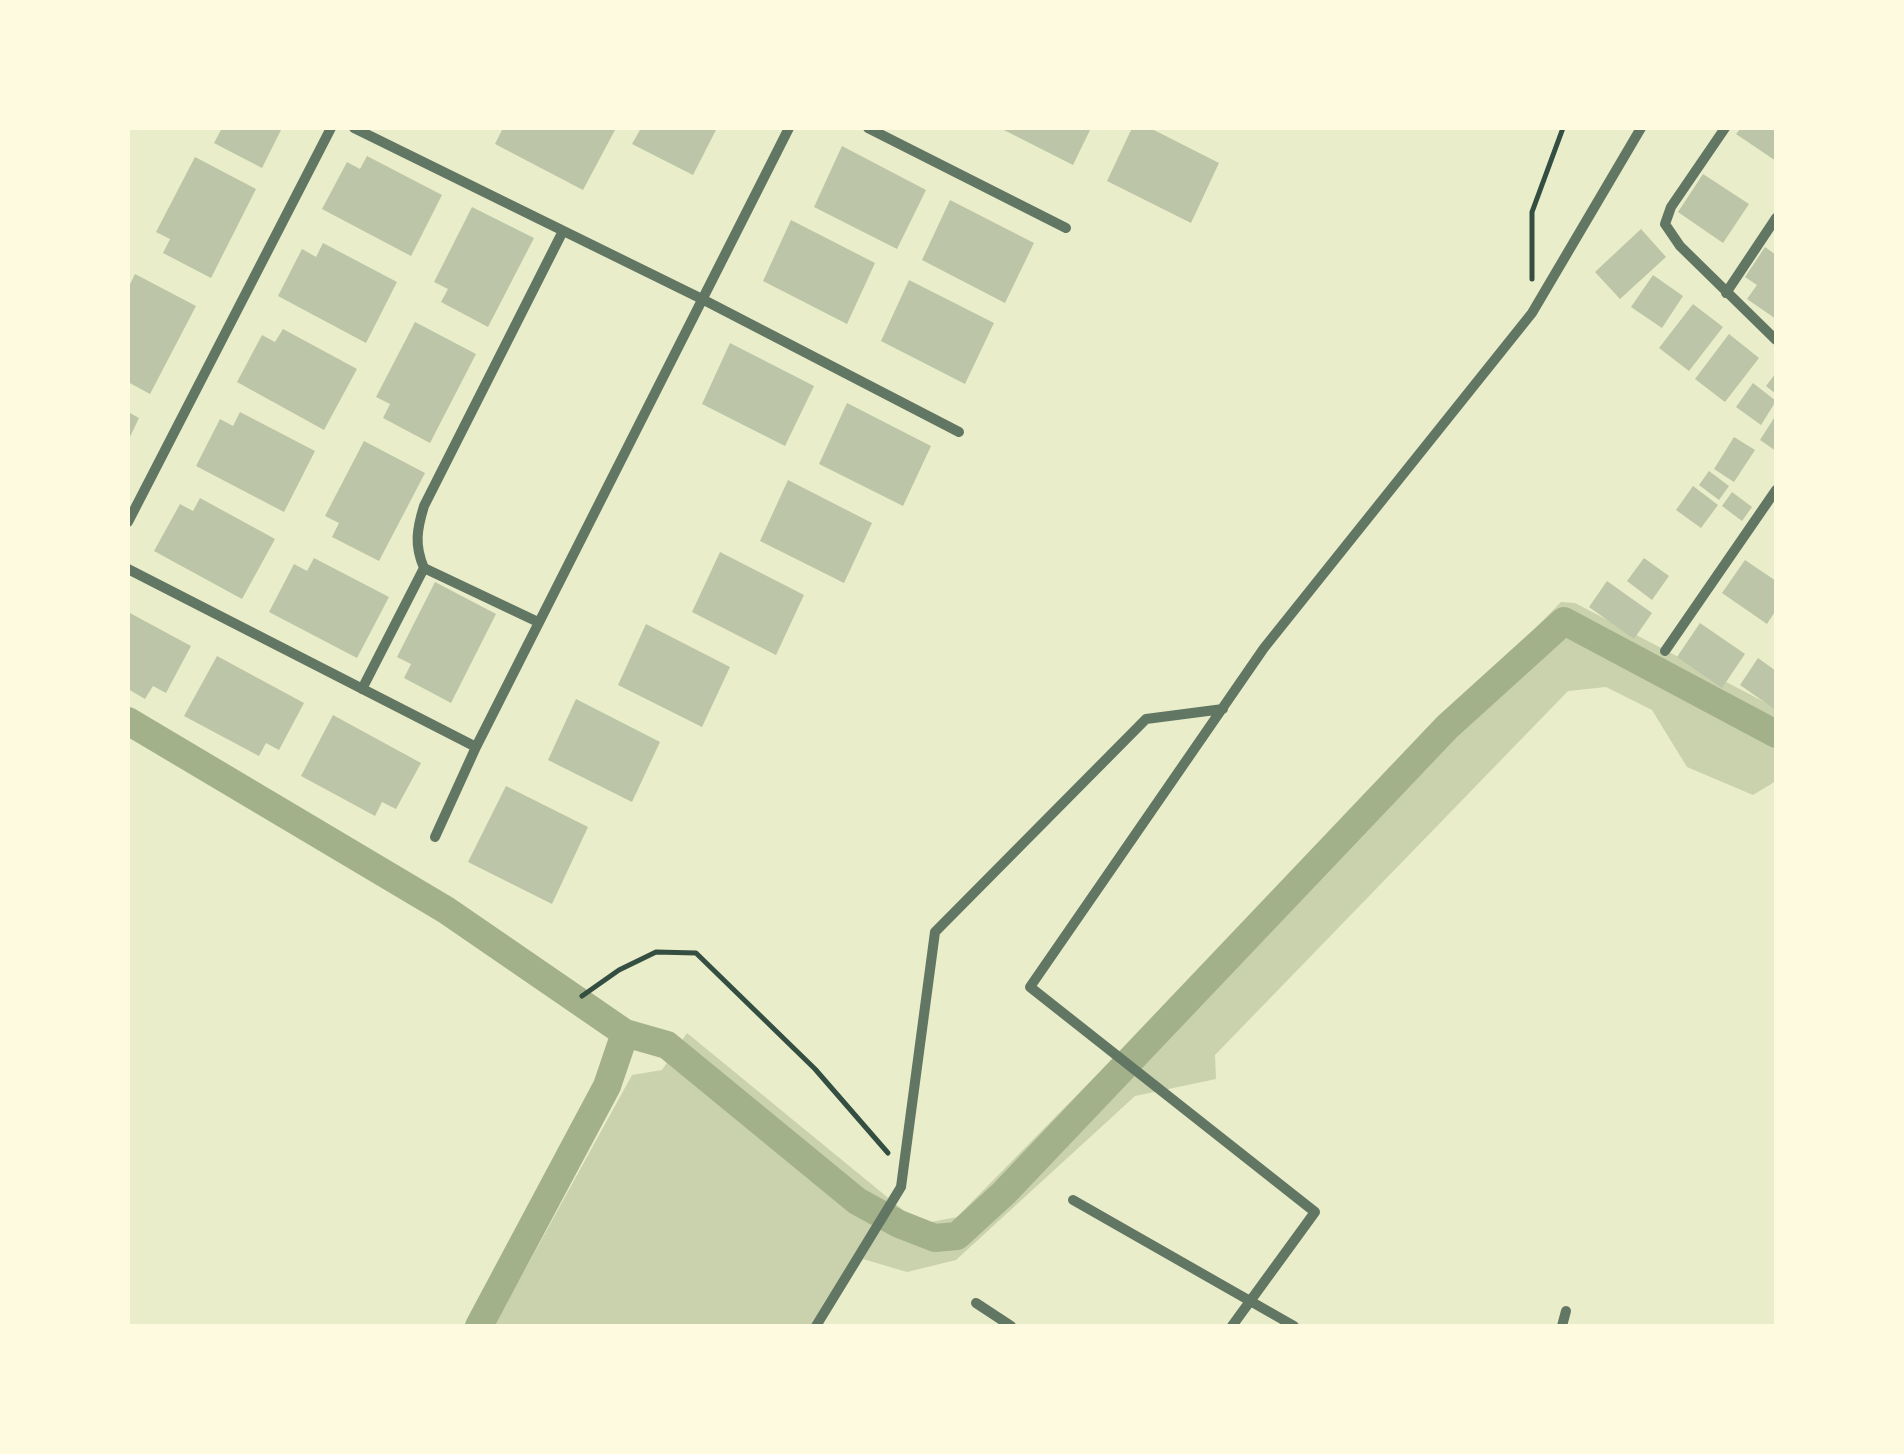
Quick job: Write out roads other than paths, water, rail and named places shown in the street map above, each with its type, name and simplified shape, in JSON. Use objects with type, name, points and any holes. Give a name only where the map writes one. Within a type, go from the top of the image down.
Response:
[{"type":"street","points":[[128,522],[331,128]]},
{"type":"street","points":[[354,128],[702,299],[959,432]]},
{"type":"street","points":[[435,837],[538,622],[789,128]]},
{"type":"street","points":[[868,128],[1066,228]]},
{"type":"street","points":[[1232,1326],[1315,1212],[1030,987],[1264,648],[1532,313],[1641,128]]},
{"type":"street","points":[[1724,128],[1670,207],[1666,224],[1680,246],[1776,340]]},
{"type":"street","points":[[1726,293],[1776,218]]},
{"type":"street","points":[[538,622],[424,568],[417,551],[416,532],[424,506],[564,231]]},
{"type":"street","points":[[1665,651],[1776,490]]},
{"type":"street","points":[[362,688],[424,568]]},
{"type":"street","points":[[128,569],[476,747]]},
{"type":"street","points":[[816,1326],[901,1187],[936,932],[1146,718],[1223,709]]},
{"type":"street","points":[[1073,1200],[1294,1326]]},
{"type":"street","points":[[976,1303],[1012,1326]]},
{"type":"street","points":[[1562,1326],[1566,1311]]},
{"type":"waterway","points":[[479,1326],[607,1086],[625,1033],[667,1045],[857,1201],[935,1238],[957,1236],[1004,1193],[1447,727],[1564,621],[1776,734]]},
{"type":"waterway","points":[[128,721],[446,910],[625,1033]]}]
